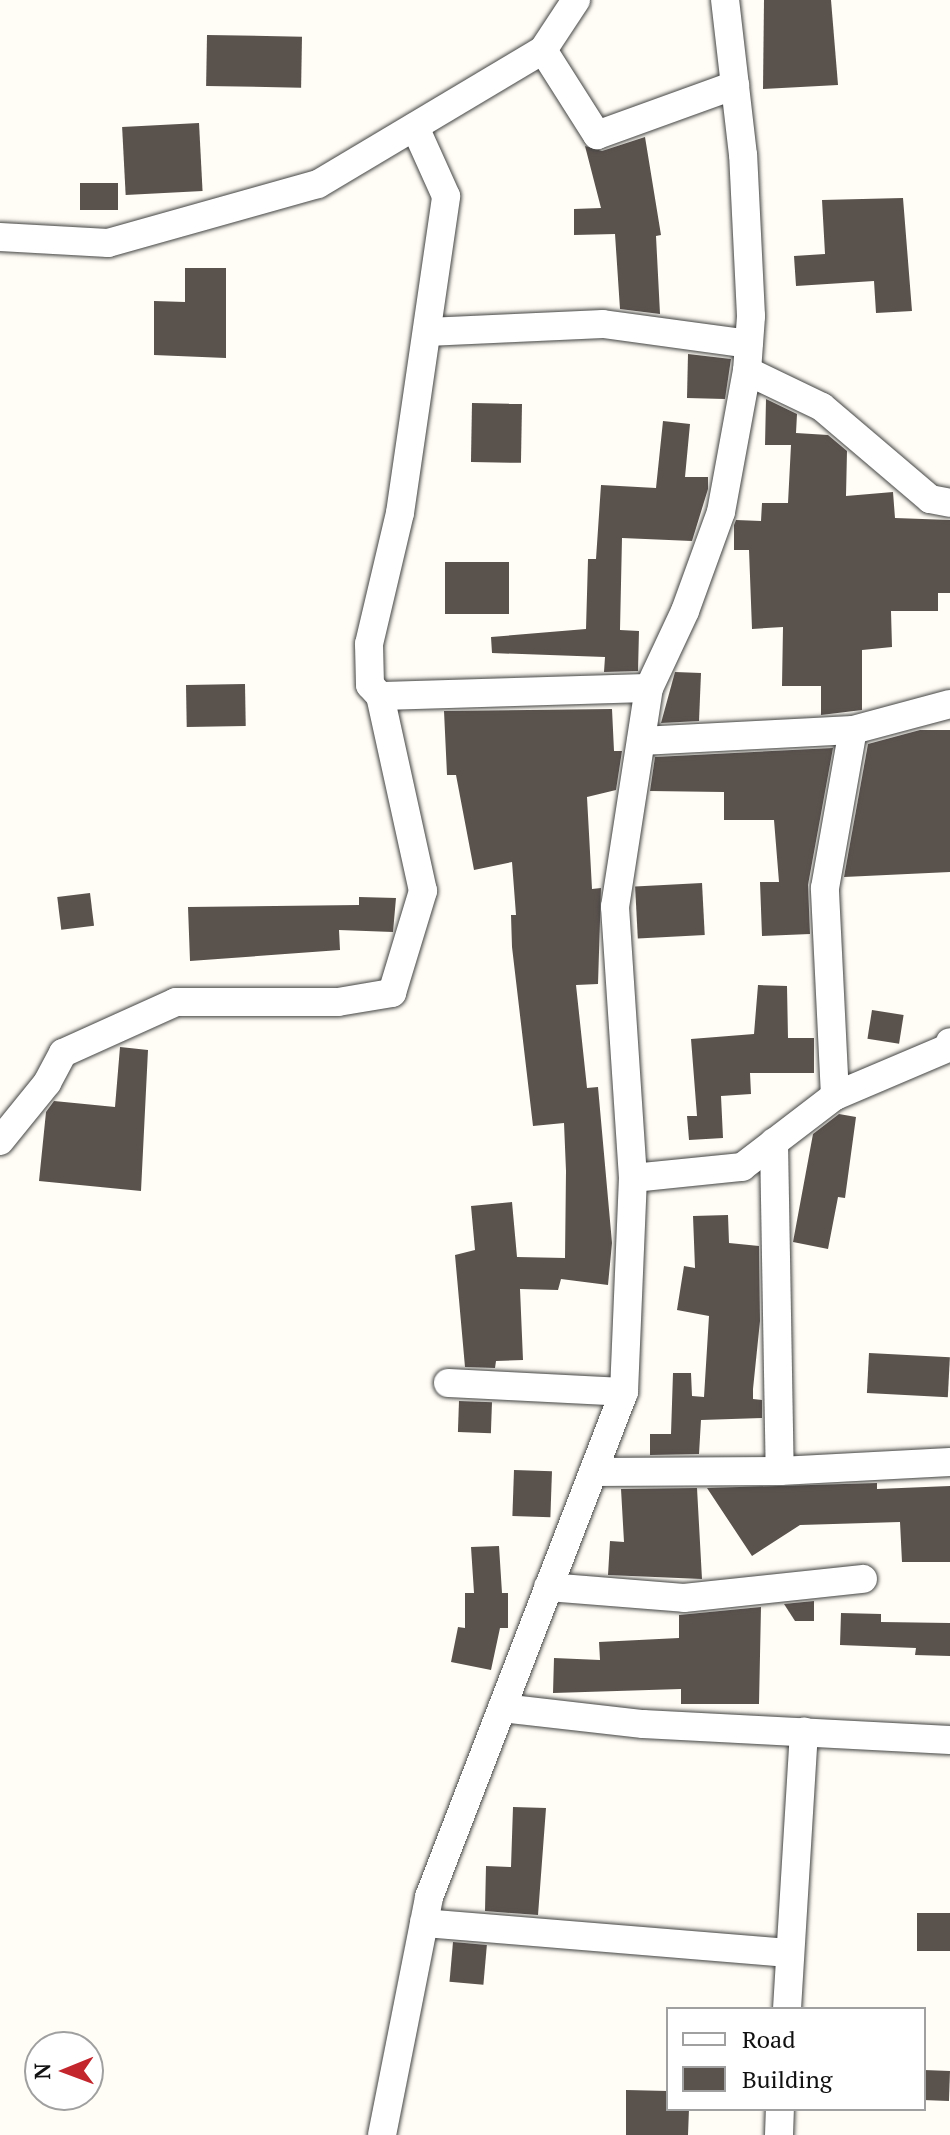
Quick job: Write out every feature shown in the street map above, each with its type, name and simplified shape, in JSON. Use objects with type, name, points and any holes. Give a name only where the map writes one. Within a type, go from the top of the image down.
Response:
[{"type":"street","points":[[0,237],[108,243],[318,184],[543,50],[576,0]]},
{"type":"street","points":[[382,2135],[424,1923],[502,1708],[624,1392],[633,1178],[615,907],[649,688],[685,611],[721,512],[748,357],[743,155],[725,0]]},
{"type":"street","points":[[543,50],[597,135],[735,85]]},
{"type":"street","points":[[0,1141],[47,1083],[63,1053],[176,1002],[338,1002],[392,993],[423,891],[380,696],[370,685],[369,644],[400,513],[446,196],[415,127]]},
{"type":"street","points":[[427,332],[603,324],[748,357],[822,407],[930,499],[950,503]]},
{"type":"street","points":[[380,696],[649,688]]},
{"type":"street","points":[[641,741],[853,730],[950,704]]},
{"type":"street","points":[[835,1096],[825,888],[853,730]]},
{"type":"street","points":[[633,1178],[742,1167],[835,1096],[948,1048],[950,1042]]},
{"type":"street","points":[[774,1142],[780,1471]]},
{"type":"street","points":[[448,1383],[624,1392]]},
{"type":"street","points":[[593,1472],[780,1471],[950,1462]]},
{"type":"street","points":[[548,1587],[684,1598],[863,1579]]},
{"type":"street","points":[[502,1708],[643,1724],[950,1740]]},
{"type":"street","points":[[787,2007],[804,1732]]},
{"type":"street","points":[[424,1923],[790,1953]]},
{"type":"street","points":[[779,2135],[780,2111]]},
{"type":"building","points":[[764,0],[831,0],[838,85],[763,89]]},
{"type":"building","points":[[207,35],[302,37],[301,88],[206,86]]},
{"type":"building","points":[[199,123],[203,191],[126,195],[122,127]]},
{"type":"building","points":[[645,137],[661,235],[656,236],[660,314],[620,309],[615,234],[574,235],[574,209],[601,208],[585,146],[602,151]]},
{"type":"building","points":[[80,183],[118,183],[118,210],[80,210]]},
{"type":"building","points":[[903,198],[912,311],[876,313],[874,281],[796,286],[794,256],[825,254],[822,200]]},
{"type":"building","points":[[185,268],[226,268],[226,358],[154,355],[154,301],[185,302]]},
{"type":"building","points":[[688,354],[731,359],[725,399],[687,398]]},
{"type":"building","points":[[766,399],[797,414],[796,433],[828,435],[847,451],[846,496],[893,492],[895,518],[950,520],[950,593],[938,593],[938,611],[891,611],[892,647],[862,650],[862,710],[821,715],[821,686],[782,686],[783,627],[752,629],[749,550],[734,550],[734,525],[736,520],[761,521],[762,503],[788,503],[791,445],[765,445]]},
{"type":"building","points":[[472,403],[522,404],[521,463],[471,462]]},
{"type":"building","points":[[663,421],[690,424],[685,477],[708,477],[708,489],[692,541],[622,538],[620,630],[639,631],[638,671],[604,672],[605,657],[492,653],[491,637],[586,629],[588,559],[596,559],[601,485],[656,488]]},
{"type":"building","points":[[445,562],[509,562],[509,614],[445,614]]},
{"type":"building","points":[[675,672],[701,673],[699,721],[661,723]]},
{"type":"building","points":[[245,684],[246,726],[187,727],[186,685]]},
{"type":"building","points":[[612,709],[614,751],[622,751],[616,790],[587,797],[592,889],[601,888],[598,984],[576,985],[587,1088],[598,1087],[612,1243],[608,1285],[561,1279],[558,1290],[520,1289],[523,1360],[496,1361],[495,1368],[465,1367],[455,1255],[475,1250],[471,1206],[512,1202],[517,1257],[565,1258],[566,1171],[564,1123],[533,1126],[512,947],[511,915],[516,915],[512,862],[474,870],[456,775],[447,775],[444,711]]},
{"type":"building","points":[[920,730],[950,730],[950,872],[844,877],[868,744]]},
{"type":"building","points":[[833,748],[808,885],[810,934],[762,936],[760,882],[779,882],[774,820],[724,820],[724,792],[650,791],[655,757]]},
{"type":"building","points":[[702,883],[705,935],[638,938],[635,887]]},
{"type":"building","points":[[90,893],[94,926],[61,930],[57,897]]},
{"type":"building","points":[[359,897],[396,898],[393,932],[339,930],[340,950],[190,961],[188,907],[359,905]]},
{"type":"building","points":[[758,985],[787,986],[788,1038],[814,1038],[814,1073],[750,1073],[751,1094],[721,1096],[723,1138],[689,1140],[687,1116],[697,1116],[691,1039],[754,1034]]},
{"type":"building","points":[[872,1010],[904,1015],[899,1044],[867,1039]]},
{"type":"building","points":[[120,1047],[148,1050],[141,1191],[39,1181],[46,1112],[54,1101],[115,1107]]},
{"type":"building","points":[[839,1114],[856,1117],[845,1198],[838,1197],[828,1249],[793,1242],[813,1134]]},
{"type":"building","points":[[728,1215],[729,1243],[759,1246],[760,1321],[753,1399],[762,1400],[762,1418],[701,1420],[699,1454],[650,1455],[650,1434],[671,1434],[673,1373],[691,1373],[692,1396],[704,1397],[709,1316],[677,1310],[684,1266],[695,1268],[693,1216]]},
{"type":"building","points":[[869,1353],[950,1357],[948,1397],[867,1393]]},
{"type":"building","points":[[459,1401],[492,1402],[491,1433],[458,1432]]},
{"type":"building","points":[[514,1470],[552,1471],[550,1517],[512,1516]]},
{"type":"building","points":[[877,1483],[877,1489],[950,1486],[950,1562],[902,1562],[900,1522],[800,1525],[752,1556],[707,1488]]},
{"type":"building","points":[[697,1488],[702,1579],[608,1575],[610,1541],[624,1542],[621,1489]]},
{"type":"building","points":[[499,1546],[502,1593],[508,1593],[508,1628],[500,1628],[491,1670],[451,1662],[458,1627],[465,1628],[465,1593],[474,1593],[471,1547]]},
{"type":"building","points":[[814,1601],[814,1621],[795,1621],[784,1604]]},
{"type":"building","points":[[761,1607],[759,1704],[681,1704],[681,1689],[553,1693],[554,1658],[600,1660],[599,1642],[679,1638],[679,1615]]},
{"type":"building","points":[[841,1613],[881,1614],[881,1622],[950,1623],[950,1656],[915,1655],[916,1648],[840,1645]]},
{"type":"building","points":[[513,1807],[546,1808],[538,1915],[485,1911],[486,1866],[511,1867]]},
{"type":"building","points":[[917,1913],[950,1913],[950,1951],[917,1951]]},
{"type":"building","points":[[453,1942],[487,1945],[483,1985],[450,1982]]},
{"type":"building","points":[[926,2070],[950,2071],[949,2101],[926,2100]]},
{"type":"building","points":[[626,2090],[666,2091],[666,2111],[689,2111],[688,2135],[626,2135]]}]
